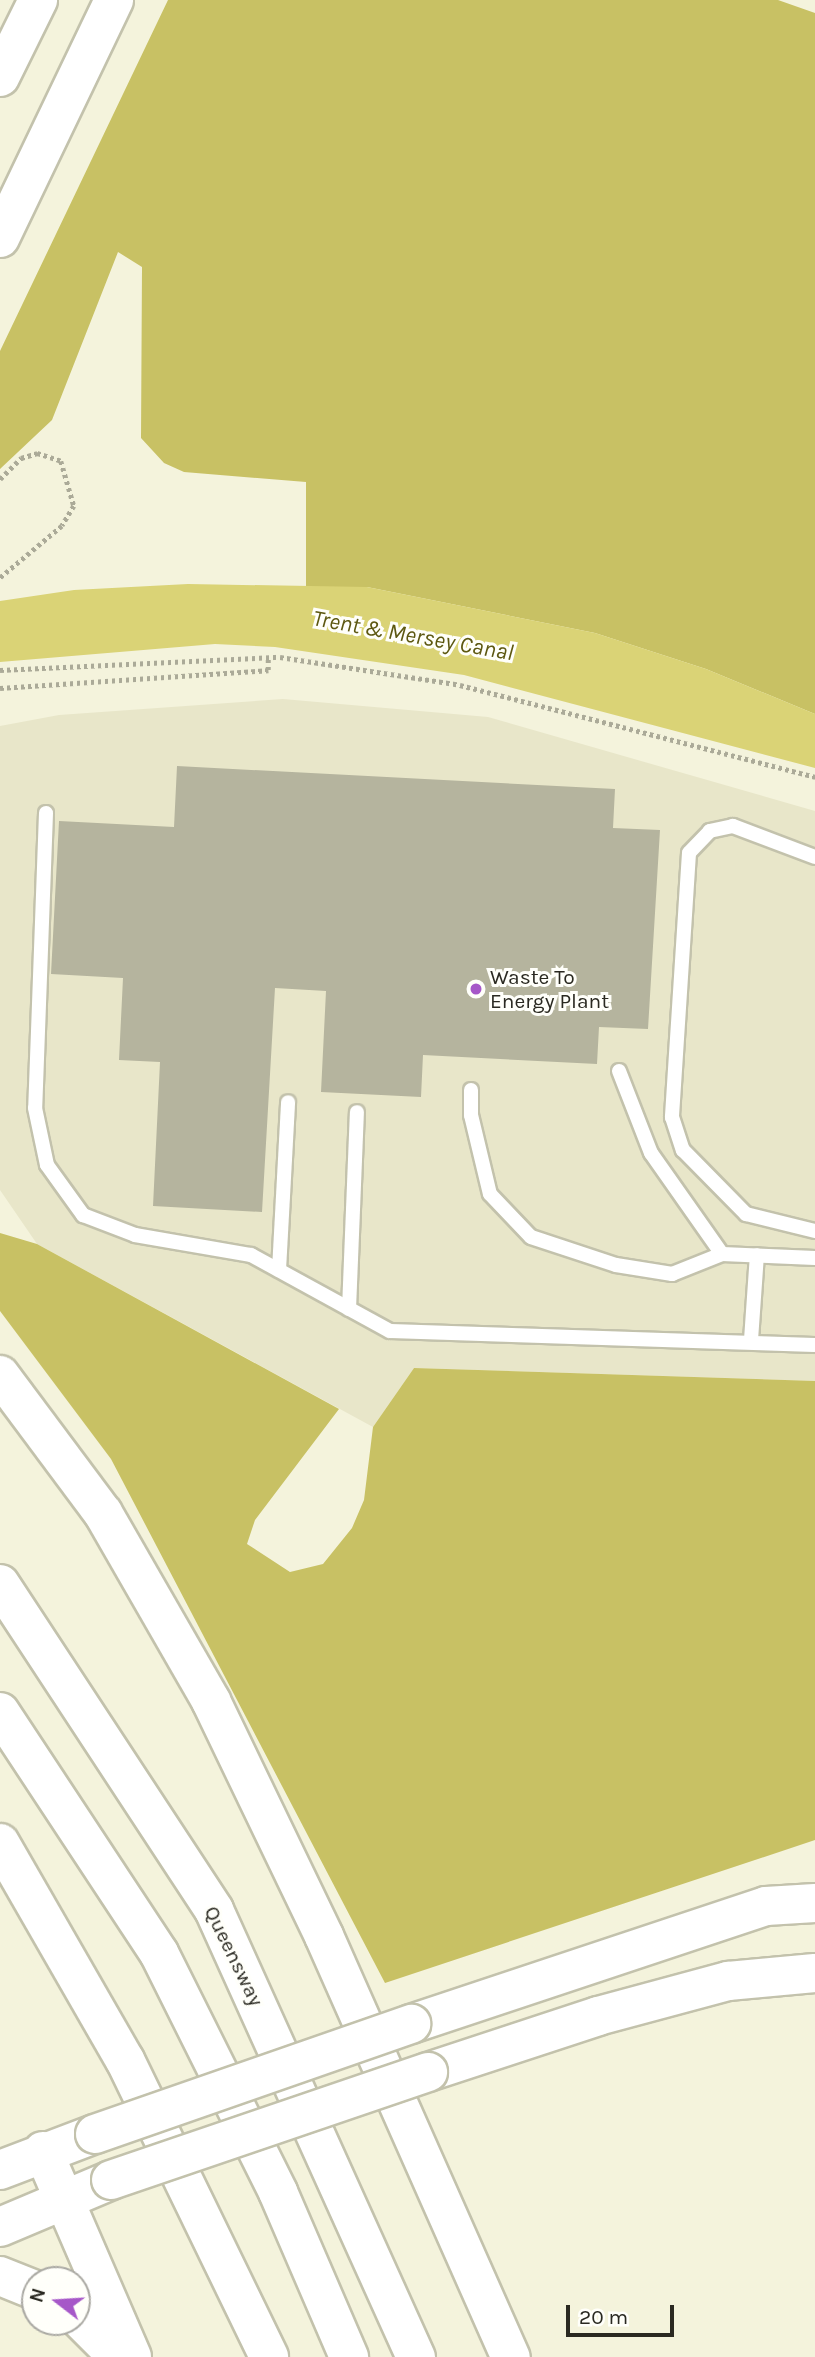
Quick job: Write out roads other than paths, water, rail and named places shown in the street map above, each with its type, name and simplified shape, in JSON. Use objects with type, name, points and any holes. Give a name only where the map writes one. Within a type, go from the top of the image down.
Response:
[{"type":"main road","points":[[0,77],[38,0]]},
{"type":"main road","points":[[0,238],[114,0]]},
{"type":"main road","points":[[0,1375],[103,1513],[211,1701],[324,1936],[505,2342],[521,2357]]},
{"type":"main road","name":"Queensway","points":[[0,1584],[214,1910],[416,2357]]},
{"type":"main road","points":[[0,1712],[159,1953],[278,2192],[349,2357]]},
{"type":"main road","points":[[0,1843],[125,2060],[269,2357]]},
{"type":"main road","points":[[0,2169],[43,2151],[411,2024],[766,1906],[815,1903]]},
{"type":"main road","points":[[0,2227],[65,2202],[111,2180],[598,2016],[728,1981],[815,1973]]},
{"type":"main road","points":[[43,2151],[132,2357]]},
{"type":"main road","points":[[0,2276],[21,2284]]},
{"type":"main road","points":[[91,2330],[118,2357]]},
{"type":"lane","points":[[46,813],[35,1108],[47,1165],[83,1215],[135,1235],[251,1255],[390,1331],[751,1340],[815,1345]]},
{"type":"lane","points":[[815,857],[733,826],[710,831],[689,853],[672,1117],[683,1150],[746,1214],[815,1231]]},
{"type":"lane","points":[[619,1071],[651,1153],[723,1254]]},
{"type":"lane","points":[[471,1090],[471,1115],[489,1194],[531,1237],[615,1265],[672,1274],[723,1254],[815,1258]]},
{"type":"lane","points":[[279,1270],[288,1102]]},
{"type":"lane","points":[[349,1309],[357,1112]]},
{"type":"lane","points":[[751,1340],[757,1255]]},
{"type":"water","name":"Trent & Mersey Canal","points":[[188,584],[367,587],[595,633],[706,669],[815,714],[815,768],[464,675],[275,647],[215,644],[0,662],[0,601],[74,590]]},
{"type":"place","name":"Waste To Energy Plant","points":[[476,989]]}]
